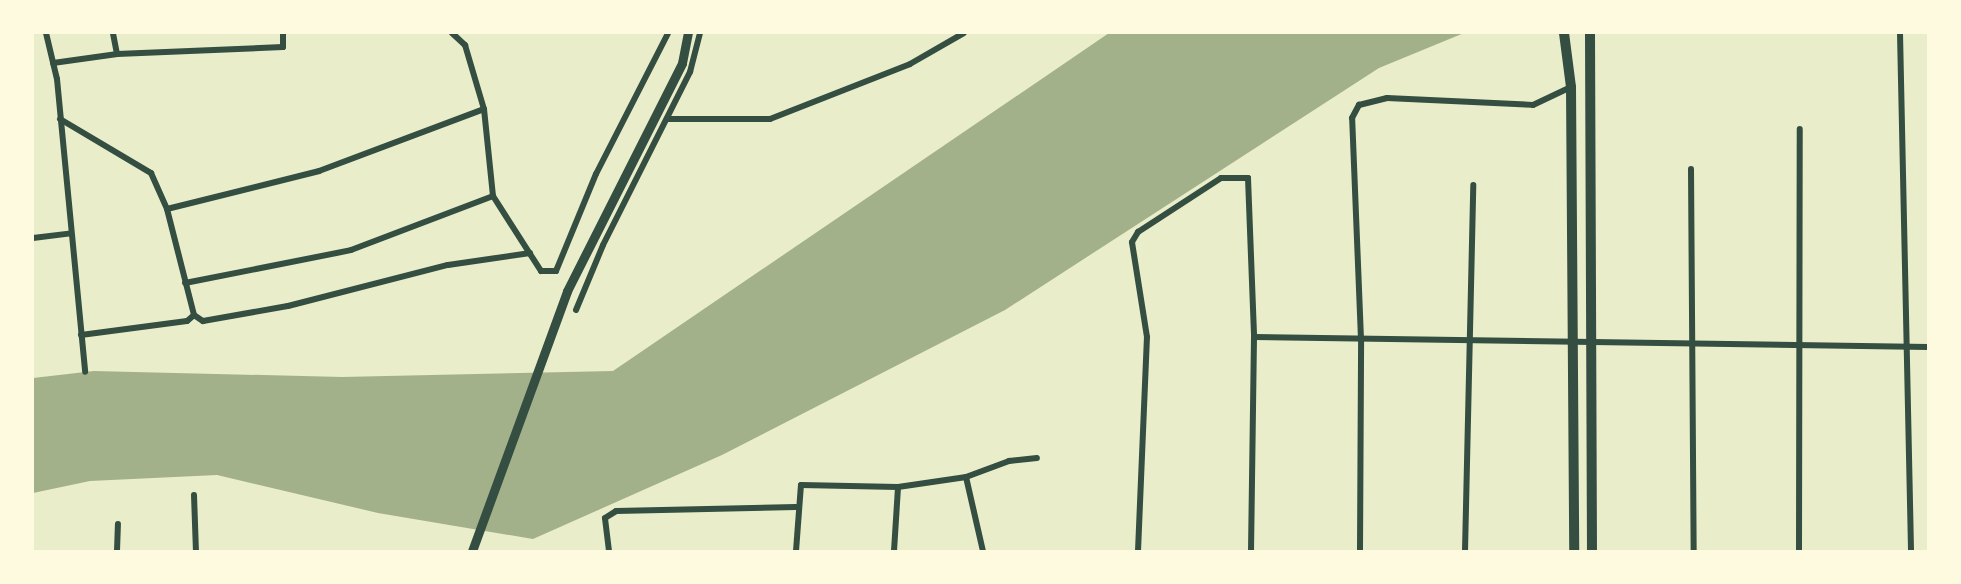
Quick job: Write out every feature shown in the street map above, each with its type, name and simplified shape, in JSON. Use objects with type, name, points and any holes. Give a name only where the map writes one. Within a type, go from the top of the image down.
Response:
[{"type":"main road","points":[[472,551],[567,291],[682,63],[688,33]]},
{"type":"main road","points":[[1564,33],[1571,87],[1574,551]]},
{"type":"main road","points":[[1590,33],[1592,551]]},
{"type":"street","points":[[46,33],[53,63],[60,119],[85,372]]},
{"type":"street","points":[[113,33],[117,54]]},
{"type":"street","points":[[53,63],[117,54],[284,47],[283,33]]},
{"type":"street","points":[[452,33],[465,45],[484,108],[493,196],[541,271],[556,271],[596,174],[668,33]]},
{"type":"street","points":[[576,310],[603,245],[690,72],[700,33]]},
{"type":"street","points":[[668,118],[770,119],[910,64],[964,33]]},
{"type":"street","points":[[1900,33],[1911,551]]},
{"type":"street","points":[[1360,551],[1361,339],[1352,118],[1359,105],[1387,98],[1533,105],[1571,87]]},
{"type":"street","points":[[167,209],[319,171],[484,108]]},
{"type":"street","points":[[60,119],[151,174],[167,209],[194,315],[203,321],[288,306],[448,265],[530,253]]},
{"type":"street","points":[[1799,551],[1800,129]]},
{"type":"street","points":[[1691,169],[1694,551]]},
{"type":"street","points":[[1138,551],[1147,338],[1132,242],[1138,232],[1221,178],[1248,178],[1254,337],[1251,551]]},
{"type":"street","points":[[1465,551],[1473,185]]},
{"type":"street","points":[[185,283],[351,250],[493,196]]},
{"type":"street","points":[[33,238],[71,233]]},
{"type":"street","points":[[81,335],[187,321],[194,315]]},
{"type":"street","points":[[1254,337],[1573,341],[1801,347],[1928,347]]},
{"type":"street","points":[[796,551],[796,507],[801,485],[898,487],[966,477],[1009,461],[1037,458]]},
{"type":"street","points":[[966,477],[983,551]]},
{"type":"street","points":[[894,551],[898,487]]},
{"type":"street","points":[[194,495],[196,551]]},
{"type":"street","points":[[609,551],[605,518],[616,511],[796,507]]},
{"type":"street","points":[[117,551],[118,524]]},
{"type":"shaded area","points":[[1109,33],[1464,33],[1379,68],[1005,310],[722,455],[533,539],[378,513],[217,475],[90,481],[33,493],[33,378],[94,371],[342,377],[613,371]]}]
